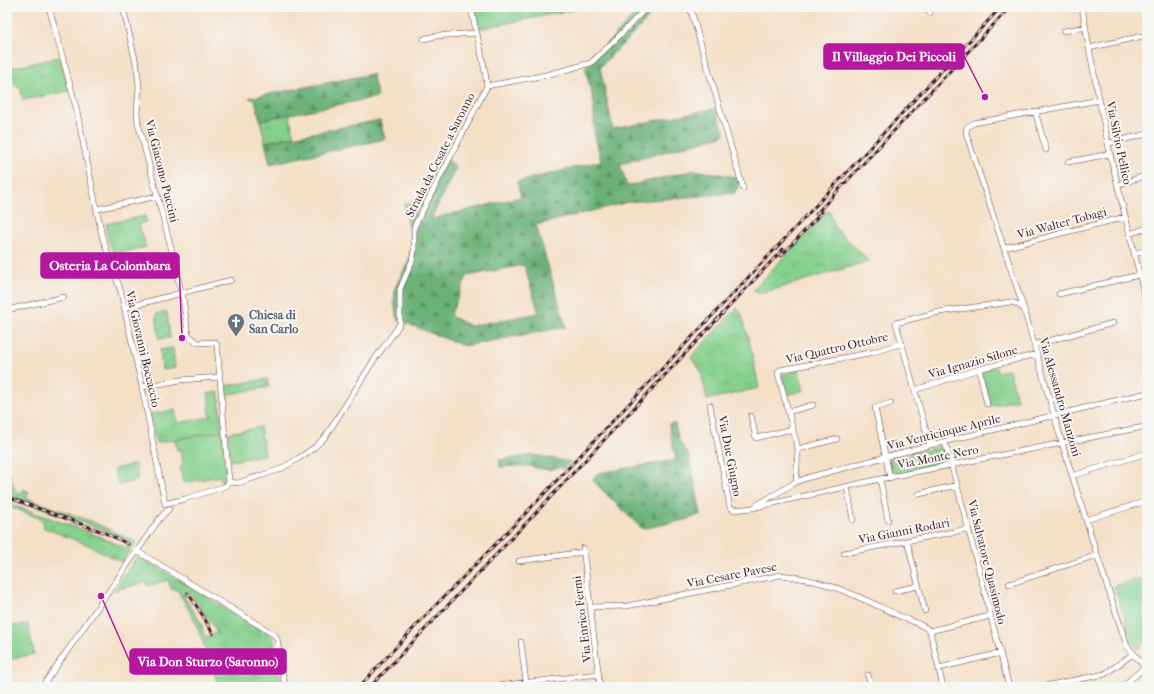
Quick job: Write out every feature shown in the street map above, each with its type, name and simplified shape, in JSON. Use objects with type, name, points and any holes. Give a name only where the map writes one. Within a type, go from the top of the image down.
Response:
[{"type":"street","name":"Via Giovanni Boccaccio","points":[[49,7],[76,107],[104,242],[121,292],[142,387],[163,496],[167,505]]},
{"type":"street","name":"Via Giacomo Puccini","points":[[123,7],[139,82],[137,112],[138,123],[183,297],[188,335],[198,343],[216,343],[219,377]]},
{"type":"street","points":[[471,7],[485,66],[487,86]]},
{"type":"street","name":"Strada da Cesate a Saronno","points":[[42,687],[160,518],[167,505],[226,486],[229,482],[238,483],[281,469],[310,451],[326,436],[374,360],[398,326],[400,319],[400,290],[412,261],[414,251],[414,226],[487,86],[546,75],[591,63],[618,38],[647,7]]},
{"type":"street","points":[[690,7],[743,188]]},
{"type":"street","points":[[928,7],[930,13]]},
{"type":"street","name":"Via Silvio Pellico","points":[[1082,7],[1110,154],[1139,275],[1145,287],[1147,305]]},
{"type":"street","points":[[1064,31],[1086,26]]},
{"type":"street","points":[[424,39],[435,36],[476,33]]},
{"type":"street","points":[[1089,48],[1147,35]]},
{"type":"street","points":[[1046,150],[1035,111],[1099,100]]},
{"type":"street","name":"Via Alessandro Manzoni","points":[[1035,111],[974,123],[967,127],[966,133],[1024,309],[1072,476],[1127,646],[1146,666]]},
{"type":"street","points":[[1109,143],[1147,134]]},
{"type":"street","points":[[1068,162],[1110,154]]},
{"type":"street","points":[[1118,185],[1147,175]]},
{"type":"street","points":[[97,208],[158,196]]},
{"type":"street","name":"Via Walter Tobagi","points":[[1004,248],[1125,216]]},
{"type":"street","points":[[1130,234],[1147,228]]},
{"type":"street","points":[[1134,254],[1147,250]]},
{"type":"street","points":[[1059,294],[1139,275]]},
{"type":"street","points":[[124,308],[231,280]]},
{"type":"street","points":[[7,310],[64,298]]},
{"type":"street","points":[[930,445],[896,323],[939,312],[1011,302],[1024,309]]},
{"type":"street","points":[[1034,345],[1113,323]]},
{"type":"street","name":"Via Quattro Ottobre","points":[[788,412],[778,373],[780,370],[874,352],[902,343]]},
{"type":"street","name":"Via Ignazio Silone","points":[[915,390],[979,369],[1037,354]]},
{"type":"street","points":[[979,369],[987,404]]},
{"type":"street","points":[[142,387],[180,380],[220,378],[229,482]]},
{"type":"street","name":"Via Venticinque Aprile","points":[[752,508],[796,482],[810,477],[930,445],[1147,393]]},
{"type":"street","points":[[890,478],[875,408],[891,403]]},
{"type":"street","name":"Via Due Giugno","points":[[710,405],[730,507],[734,510]]},
{"type":"street","points":[[796,482],[798,449],[788,412],[813,406]]},
{"type":"street","points":[[751,416],[756,438],[792,429]]},
{"type":"street","name":"Via Monte Nero","points":[[734,510],[752,508],[880,479],[1147,427]]},
{"type":"street","points":[[798,449],[837,438]]},
{"type":"street","name":"Via Salvatore Quasimodo","points":[[945,442],[1009,687]]},
{"type":"street","points":[[1072,476],[1147,453]]},
{"type":"street","points":[[880,479],[888,520]]},
{"type":"street","points":[[919,494],[957,485]]},
{"type":"street","points":[[848,487],[854,520]]},
{"type":"street","points":[[1086,520],[1147,501]]},
{"type":"street","name":"Via Gianni Rodari","points":[[844,554],[968,529]]},
{"type":"street","points":[[908,541],[925,611]]},
{"type":"street","name":"Via Enrico Fermi","points":[[519,560],[584,550],[600,687]]},
{"type":"street","points":[[137,551],[275,635],[277,639],[285,687]]},
{"type":"street","points":[[1009,584],[1097,555]]},
{"type":"street","name":"Via Cesare Pavese","points":[[591,607],[627,606],[782,575],[802,578],[848,592],[901,617],[925,626],[930,631]]},
{"type":"street","points":[[894,591],[918,586]]},
{"type":"street","points":[[943,687],[930,631],[990,616]]},
{"type":"street","points":[[522,642],[526,682]]},
{"type":"street","points":[[939,668],[1000,653]]},
{"type":"street","points":[[1041,687],[1105,674],[1133,654]]},
{"type":"street","points":[[1122,687],[1146,666]]},
{"type":"street","points":[[488,687],[599,674]]},
{"type":"street","points":[[868,675],[871,687]]},
{"type":"green space","points":[[473,7],[576,7],[577,9],[478,29]]},
{"type":"green space","points":[[642,7],[655,7],[644,23],[600,67],[613,129],[716,108],[725,135],[620,164],[627,186],[695,170],[742,178],[735,193],[628,202],[536,225],[566,327],[464,346],[398,320],[394,302],[395,288],[409,260],[412,240],[404,204],[416,201],[444,155],[456,167],[431,219],[521,197],[517,182],[601,161],[594,132],[594,104],[585,67]],"holes":[[[524,265],[539,313],[470,326],[450,316],[467,276]]]},
{"type":"green space","points":[[60,57],[69,91],[23,100],[20,86],[16,87],[11,68]]},
{"type":"green space","points":[[372,74],[378,97],[260,120],[255,100],[249,98]]},
{"type":"green space","points":[[289,114],[294,136],[265,142],[260,120]]},
{"type":"green space","points":[[380,120],[385,139],[270,164],[265,142]]},
{"type":"green space","points":[[828,210],[835,228],[869,261],[759,294],[753,290]]},
{"type":"green space","points":[[145,216],[146,222],[139,224],[146,247],[114,254],[108,238],[106,224]]},
{"type":"green space","points":[[737,308],[741,313],[751,348],[759,388],[707,400],[701,371],[691,357]]},
{"type":"green space","points":[[167,312],[170,338],[159,339],[156,314]]},
{"type":"green space","points":[[173,348],[175,368],[162,370],[160,350]]},
{"type":"green space","points":[[996,367],[997,372],[1009,369],[1017,400],[990,406],[981,370]]},
{"type":"green space","points":[[798,370],[804,390],[787,395],[782,375]]},
{"type":"green space","points":[[267,379],[269,387],[225,395],[225,386]]},
{"type":"green space","points":[[219,392],[222,431],[156,443],[150,414],[175,410],[177,423],[210,417],[208,393]]},
{"type":"green space","points":[[674,423],[679,441],[689,455],[701,514],[689,519],[642,529],[592,480],[598,473],[676,460],[669,426],[669,424]]},
{"type":"green space","points":[[260,427],[265,455],[231,461],[228,433]]},
{"type":"green space","points":[[222,431],[226,478],[222,485],[220,476],[183,483],[180,466],[183,466],[181,449],[177,450],[175,440]]},
{"type":"green space","points":[[943,446],[947,464],[892,476],[889,459]]},
{"type":"green space","points":[[533,455],[571,462],[564,469],[561,467],[549,470],[530,466],[500,467],[499,460]]},
{"type":"green space","points":[[135,464],[138,480],[118,485],[114,469]]},
{"type":"green space","points":[[7,465],[15,490],[21,493],[24,489],[29,492],[26,498],[93,522],[136,542],[122,562],[88,545],[44,528],[43,520],[11,507],[10,510],[10,504],[89,532],[126,548],[129,542],[109,532],[11,497],[13,486]]},
{"type":"green space","points":[[136,558],[142,558],[273,637],[282,687],[219,687],[195,621],[177,589],[172,590],[168,580],[147,586],[146,582],[114,590]],"holes":[[[189,592],[209,622],[212,623],[217,633],[206,637],[202,630],[203,626],[184,597]]]},
{"type":"green space","points":[[1147,576],[1147,640],[1137,649],[1133,644],[1114,586]]},
{"type":"green space","points":[[28,624],[34,654],[7,660],[7,627]]},
{"type":"railway","points":[[359,687],[426,615],[525,514],[1001,7]]},
{"type":"railway","points":[[816,214],[1010,7]]},
{"type":"railway","points":[[781,256],[822,212]]},
{"type":"railway","points":[[370,687],[783,249]]},
{"type":"railway","points":[[7,497],[103,532],[128,544]]},
{"type":"railway","points":[[188,593],[213,634]]},
{"type":"place","name":"Il Villaggio Dei Piccoli","points":[[985,97]]},
{"type":"place","name":"Chiesa di San Carlo","points":[[236,337]]},
{"type":"place","name":"Osteria La Colombara","points":[[182,338]]},
{"type":"place","name":"Via Don Sturzo (Saronno)","points":[[101,596]]}]
